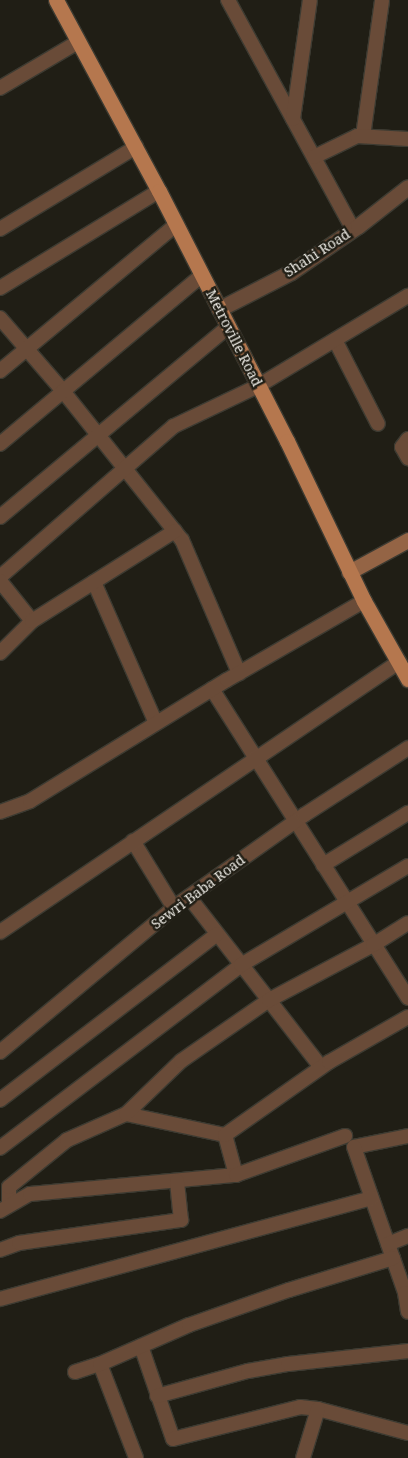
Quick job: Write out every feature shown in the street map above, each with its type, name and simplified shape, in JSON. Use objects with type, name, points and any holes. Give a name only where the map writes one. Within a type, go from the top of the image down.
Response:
[{"type":"main road","name":"Metroville Road","points":[[56,0],[159,191],[258,386],[349,572],[408,679]]},
{"type":"main road","points":[[349,572],[408,540]]},
{"type":"street","points":[[228,0],[353,229]]},
{"type":"street","points":[[239,20],[242,0]]},
{"type":"street","points":[[293,119],[310,0]]},
{"type":"street","points":[[363,136],[382,0]]},
{"type":"street","points":[[0,88],[78,42]]},
{"type":"street","points":[[314,158],[357,136],[408,139]]},
{"type":"street","points":[[0,229],[136,147]]},
{"type":"street","name":"Shahi Road","points":[[219,309],[291,272],[353,229],[408,187]]},
{"type":"street","points":[[0,288],[159,191]]},
{"type":"street","points":[[0,371],[176,225]]},
{"type":"street","points":[[0,444],[202,275]]},
{"type":"street","points":[[0,577],[174,426],[258,386],[408,296]]},
{"type":"street","points":[[0,318],[63,391],[182,540],[239,672]]},
{"type":"street","points":[[0,517],[228,327]]},
{"type":"street","points":[[335,340],[378,424]]},
{"type":"street","points":[[408,439],[402,447],[408,458]]},
{"type":"street","points":[[0,653],[32,621],[175,531]]},
{"type":"street","points":[[0,581],[32,621]]},
{"type":"street","points":[[94,582],[156,722]]},
{"type":"street","points":[[0,812],[30,801],[239,672],[364,601]]},
{"type":"street","points":[[0,932],[399,662]]},
{"type":"street","points":[[212,689],[408,998]]},
{"type":"street","name":"Sewri Baba Road","points":[[0,1052],[188,897],[296,821],[408,748]]},
{"type":"street","points":[[323,865],[408,813]]},
{"type":"street","points":[[133,842],[174,908]]},
{"type":"street","points":[[0,1148],[241,965],[348,904],[408,866]]},
{"type":"street","points":[[188,897],[321,1067]]},
{"type":"street","points":[[5,1208],[9,1187],[66,1140],[126,1114],[181,1061],[268,1000],[373,945],[408,923]]},
{"type":"street","points":[[0,1100],[217,934]]},
{"type":"street","points":[[126,1114],[224,1136],[321,1067],[408,1017]]},
{"type":"street","points":[[224,1136],[236,1176]]},
{"type":"street","points":[[5,1208],[30,1194],[236,1176],[345,1136]]},
{"type":"street","points":[[408,1136],[354,1147],[406,1293],[408,1312]]},
{"type":"street","points":[[0,1250],[18,1243],[180,1220],[177,1181]]},
{"type":"street","points":[[0,1299],[372,1198]]},
{"type":"street","points":[[388,1244],[408,1236]]},
{"type":"street","points":[[75,1372],[100,1364],[216,1316],[393,1258]]},
{"type":"street","points":[[141,1346],[173,1439],[300,1407],[318,1409],[408,1433]]},
{"type":"street","points":[[157,1396],[248,1371],[288,1364],[408,1352]]},
{"type":"street","points":[[100,1364],[136,1458]]},
{"type":"street","points":[[303,1458],[318,1409]]}]
